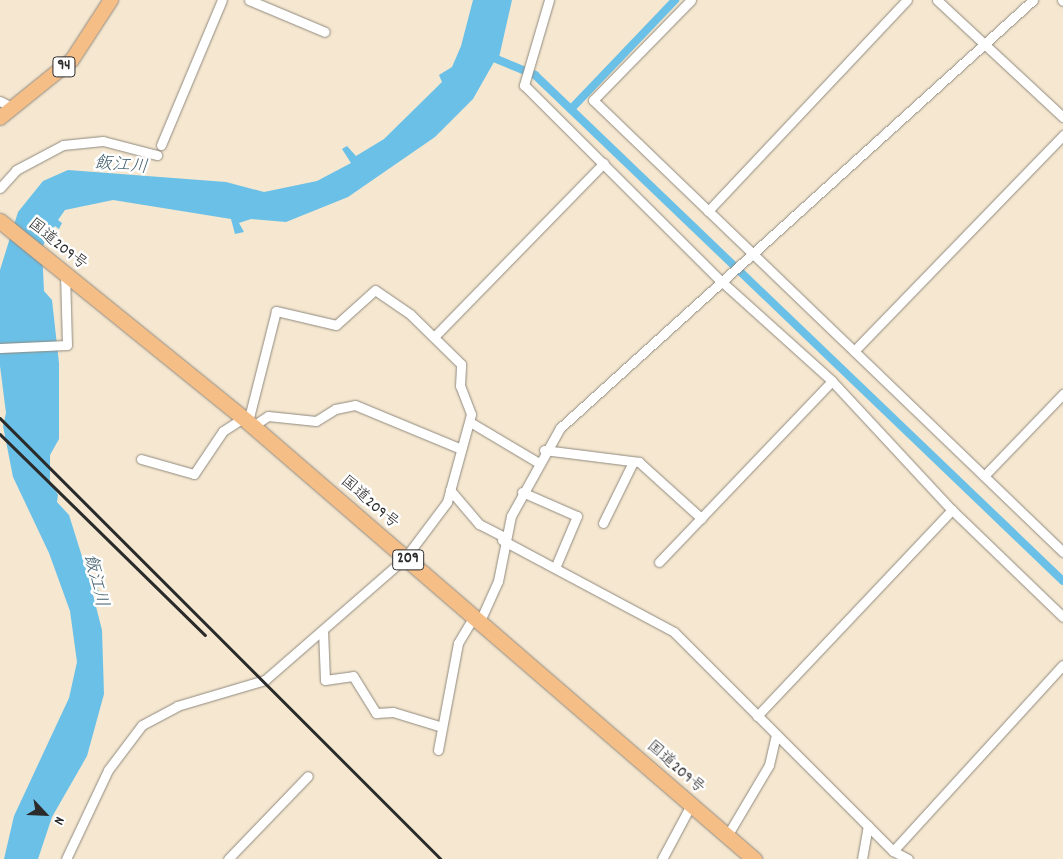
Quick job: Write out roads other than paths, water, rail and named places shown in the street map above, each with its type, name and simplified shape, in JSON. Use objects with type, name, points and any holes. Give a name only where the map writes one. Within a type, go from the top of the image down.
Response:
[{"type":"highway","name":"国道209号","points":[[0,222],[248,422],[754,859]]},
{"type":"main road","name":"94","points":[[0,118],[84,48],[111,0]]},
{"type":"street","points":[[161,145],[222,0]]},
{"type":"street","points":[[248,0],[325,32]]},
{"type":"street","points":[[549,0],[524,85],[721,281],[832,381],[952,510],[1063,617]]},
{"type":"street","points":[[691,0],[593,100],[708,211],[750,255],[854,351],[1063,552]]},
{"type":"street","points":[[708,211],[907,0]]},
{"type":"street","points":[[937,0],[1063,117]]},
{"type":"street","points":[[438,750],[458,643],[477,619],[498,582],[503,539],[522,492],[537,462],[560,428],[1033,0]]},
{"type":"street","points":[[0,101],[13,108]]},
{"type":"street","points":[[854,351],[1063,135]]},
{"type":"street","points":[[0,188],[16,170],[63,145],[103,142],[157,155]]},
{"type":"street","points":[[434,337],[604,163]]},
{"type":"street","points":[[0,348],[67,345],[61,271]]},
{"type":"street","points":[[66,859],[108,770],[142,725],[177,706],[256,685],[323,630],[405,558],[443,510],[470,422],[460,386],[461,364],[434,337],[375,290],[336,325],[276,311],[248,422]]},
{"type":"street","points":[[659,562],[832,381]]},
{"type":"street","points":[[984,476],[1063,394]]},
{"type":"street","points":[[141,459],[194,474],[223,431],[268,416],[316,421],[336,409],[356,405],[461,449]]},
{"type":"street","points":[[470,422],[537,462]]},
{"type":"street","points":[[544,450],[634,462],[700,518]]},
{"type":"street","points":[[603,523],[634,462]]},
{"type":"street","points":[[450,490],[479,524],[555,568],[674,632],[893,851],[908,859]]},
{"type":"street","points":[[522,492],[577,516],[555,568]]},
{"type":"street","points":[[757,716],[952,510]]},
{"type":"street","points":[[323,630],[325,680],[353,676],[376,713],[393,712],[442,726]]},
{"type":"street","points":[[893,851],[1063,665]]},
{"type":"street","points":[[727,836],[769,765],[776,735]]},
{"type":"street","points":[[228,859],[308,776]]},
{"type":"street","points":[[662,859],[691,805]]},
{"type":"street","points":[[862,859],[868,826]]},
{"type":"water","name":"飯江川","points":[[473,0],[512,0],[498,62],[494,62],[473,99],[435,137],[348,197],[286,222],[251,219],[239,223],[244,232],[235,234],[231,219],[113,200],[65,210],[58,220],[62,223],[59,229],[55,226],[47,236],[42,249],[44,291],[52,300],[59,363],[59,439],[50,455],[50,481],[58,495],[57,502],[69,515],[90,582],[95,581],[99,592],[92,591],[102,630],[104,694],[87,756],[52,817],[38,859],[4,859],[14,816],[69,698],[77,662],[70,611],[49,553],[13,477],[3,426],[6,413],[0,366],[0,270],[18,212],[43,181],[68,170],[226,182],[264,192],[317,181],[351,163],[342,149],[347,146],[356,156],[384,139],[442,82],[439,75],[452,67],[461,46]]},
{"type":"waterway","points":[[571,109],[675,0]]},
{"type":"waterway","points":[[489,56],[535,75],[1063,581]]},
{"type":"railway","points":[[0,418],[441,859]]},
{"type":"railway","points":[[0,434],[205,635]]}]
